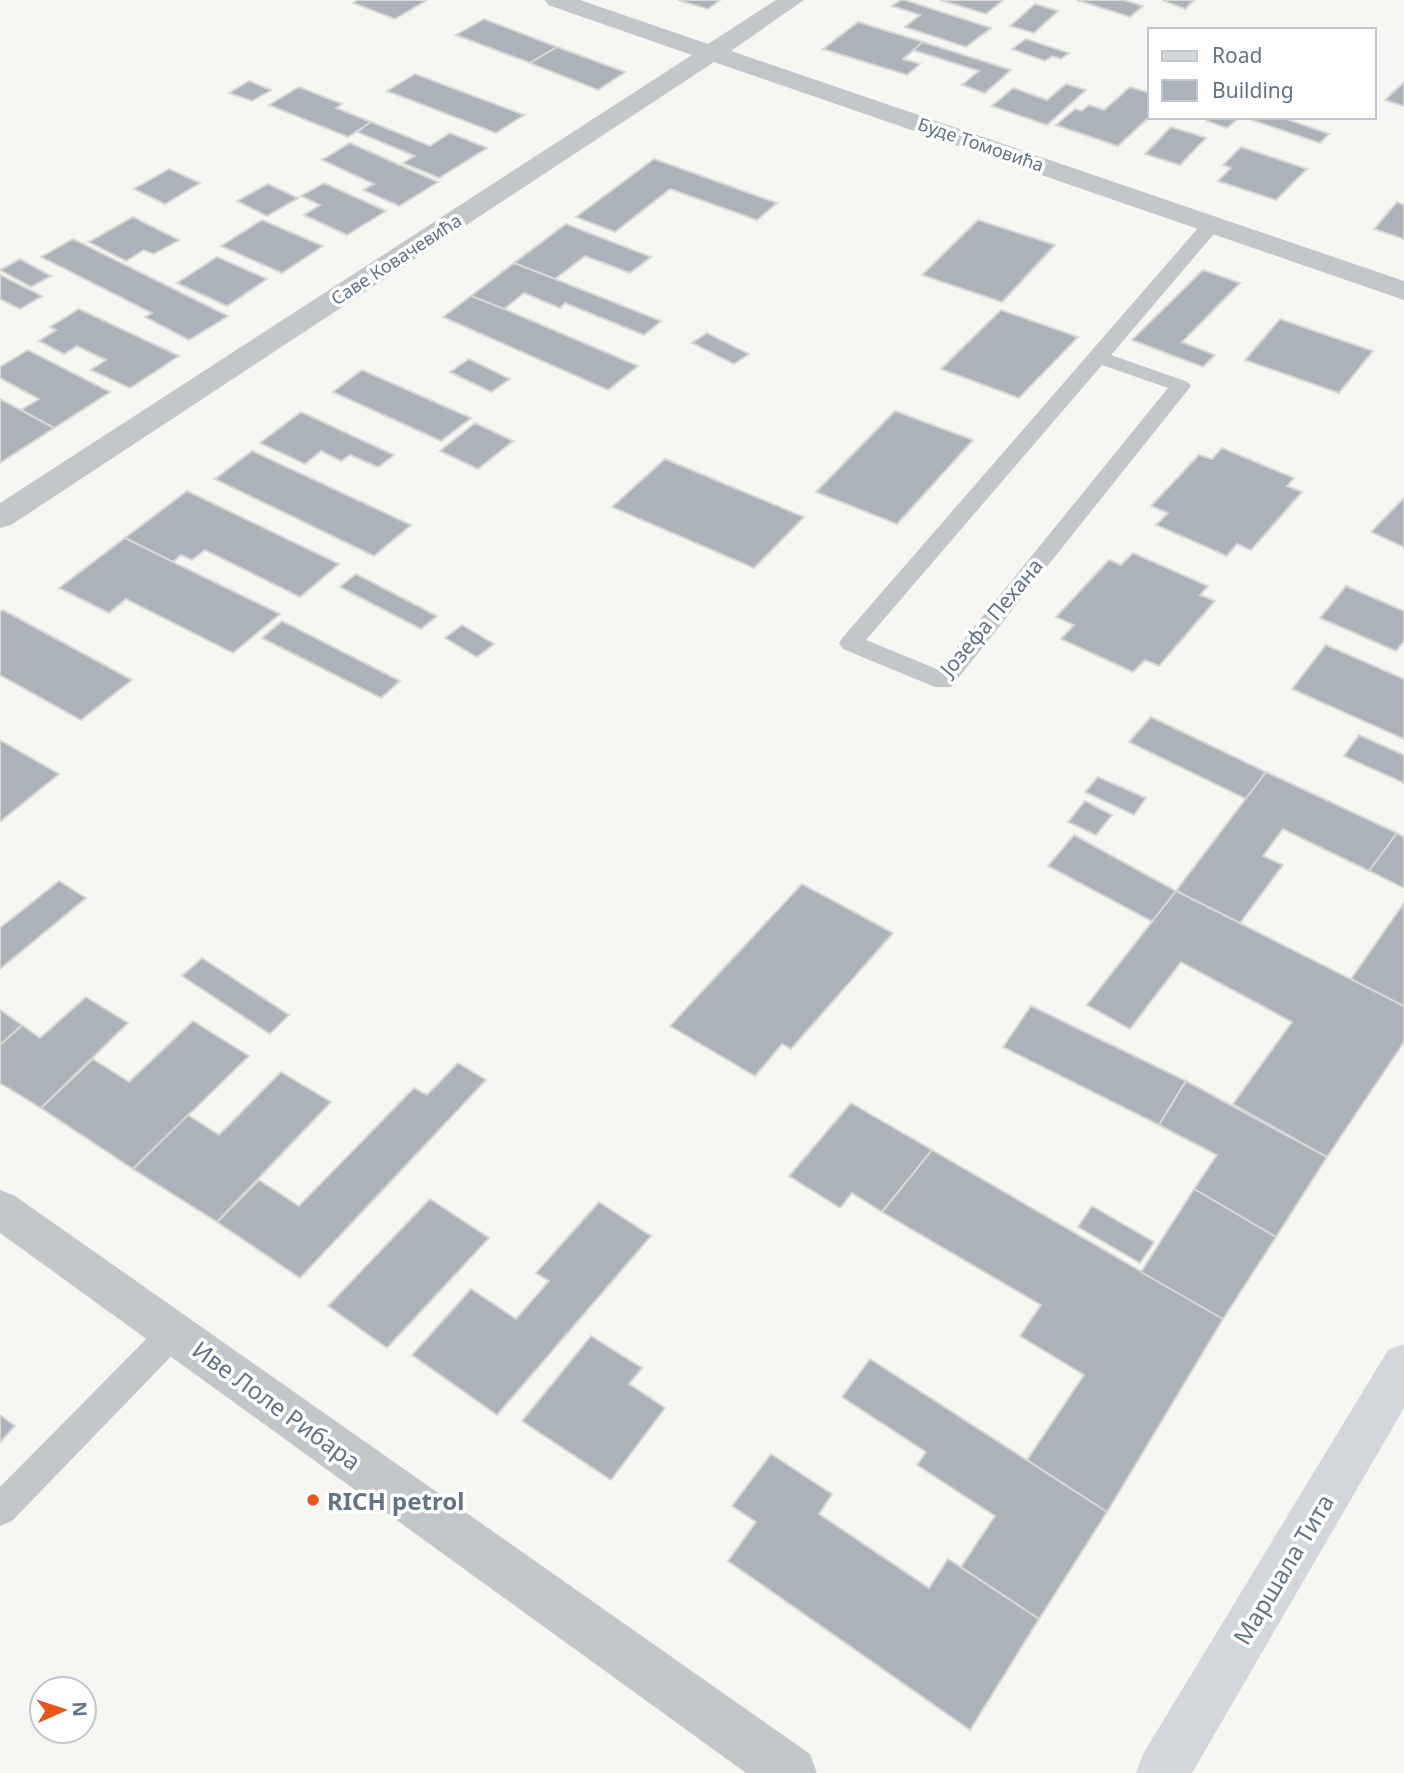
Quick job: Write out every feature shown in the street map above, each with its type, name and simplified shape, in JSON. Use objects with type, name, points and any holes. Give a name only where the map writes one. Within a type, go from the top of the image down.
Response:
[{"type":"street","name":"Буде Томовића","points":[[556,0],[1404,291]]},
{"type":"street","name":"Саве Ковачевића","points":[[0,518],[792,0]]},
{"type":"street","name":"Иве Лоле Рибара","points":[[0,1209],[791,1773]]},
{"type":"street","name":"Маршала Тита","points":[[1161,1773],[1404,1366]]},
{"type":"lane","name":"Јозефа Пехана","points":[[1098,357],[1181,386],[943,681],[851,643],[1212,224]]},
{"type":"lane","points":[[0,1510],[174,1332]]},
{"type":"building","points":[[358,0],[427,0],[395,19],[353,3]]},
{"type":"building","points":[[678,0],[720,0],[708,9]]},
{"type":"building","points":[[901,0],[991,28],[966,47],[905,27],[920,15],[892,6]]},
{"type":"building","points":[[940,0],[1003,0],[986,14]]},
{"type":"building","points":[[1077,0],[1123,0],[1143,6],[1130,17]]},
{"type":"building","points":[[1162,0],[1194,0],[1185,9]]},
{"type":"building","points":[[1035,4],[1058,11],[1034,33],[1010,26]]},
{"type":"building","points":[[484,19],[557,47],[530,63],[456,35]]},
{"type":"building","points":[[858,22],[923,42],[903,59],[920,64],[907,75],[823,49]]},
{"type":"building","points":[[1026,39],[1069,53],[1061,59],[1052,56],[1045,61],[1012,49]]},
{"type":"building","points":[[923,42],[1011,70],[985,93],[962,85],[979,71],[913,50]]},
{"type":"building","points":[[557,47],[625,72],[598,90],[530,63]]},
{"type":"building","points":[[415,74],[524,115],[496,133],[387,91]]},
{"type":"building","points":[[249,81],[271,90],[252,101],[229,93]]},
{"type":"building","points":[[1404,82],[1404,106],[1385,100]]},
{"type":"building","points":[[1066,84],[1086,90],[1047,125],[992,106],[1013,88],[1047,100]]},
{"type":"building","points":[[299,87],[342,104],[336,108],[371,122],[348,137],[269,105]]},
{"type":"building","points":[[1130,87],[1148,92],[1148,118],[1118,146],[1056,125],[1075,109],[1082,111],[1089,105],[1104,110]]},
{"type":"building","points":[[1210,119],[1238,119],[1227,128],[1207,121]]},
{"type":"building","points":[[1287,119],[1329,134],[1320,143],[1252,120]]},
{"type":"building","points":[[371,122],[430,146],[450,133],[487,148],[439,178],[403,163],[415,156],[357,132]]},
{"type":"building","points":[[1171,127],[1206,138],[1180,165],[1145,154]]},
{"type":"building","points":[[350,143],[438,182],[399,206],[363,190],[374,184],[322,160]]},
{"type":"building","points":[[1241,147],[1307,169],[1276,200],[1218,181],[1231,168],[1223,165]]},
{"type":"building","points":[[654,159],[777,203],[757,220],[670,189],[615,232],[576,217]]},
{"type":"building","points":[[169,169],[200,183],[165,204],[134,189]]},
{"type":"building","points":[[324,183],[386,211],[347,235],[304,215],[320,205],[301,196]]},
{"type":"building","points":[[268,184],[298,198],[267,216],[237,201]]},
{"type":"building","points":[[1397,202],[1404,205],[1404,239],[1374,229]]},
{"type":"building","points":[[133,217],[179,240],[154,254],[144,250],[126,261],[89,242]]},
{"type":"building","points":[[262,220],[323,246],[282,273],[221,246]]},
{"type":"building","points":[[978,220],[1055,245],[1002,302],[922,275]]},
{"type":"building","points":[[566,224],[651,257],[630,273],[585,256],[555,279],[514,263]]},
{"type":"building","points":[[73,239],[228,316],[189,340],[145,317],[152,313],[41,257]]},
{"type":"building","points":[[217,257],[267,279],[227,306],[177,283]]},
{"type":"building","points":[[20,259],[51,276],[31,287],[0,270]]},
{"type":"building","points":[[514,263],[661,321],[644,335],[565,303],[560,308],[524,293],[504,309],[471,296]]},
{"type":"building","points":[[1203,270],[1240,283],[1182,342],[1215,355],[1203,367],[1132,340]]},
{"type":"building","points":[[0,275],[42,296],[20,309],[0,299]]},
{"type":"building","points":[[471,296],[638,366],[608,390],[443,317]]},
{"type":"building","points":[[79,309],[179,356],[130,388],[91,370],[106,360],[77,346],[64,354],[39,341],[56,330],[50,327]]},
{"type":"building","points":[[1001,310],[1078,337],[1019,398],[941,369]]},
{"type":"building","points":[[1280,319],[1373,351],[1339,393],[1245,360]]},
{"type":"building","points":[[707,333],[749,354],[734,364],[692,343]]},
{"type":"building","points":[[28,350],[110,392],[54,428],[21,410],[39,399],[0,378],[0,367]]},
{"type":"building","points":[[469,359],[510,379],[491,392],[450,372]]},
{"type":"building","points":[[362,370],[471,418],[441,441],[333,392]]},
{"type":"building","points":[[0,399],[54,428],[0,463]]},
{"type":"building","points":[[895,411],[973,440],[897,524],[816,492]]},
{"type":"building","points":[[301,412],[394,455],[378,467],[350,455],[341,461],[321,451],[305,464],[260,443]]},
{"type":"building","points":[[475,423],[513,441],[478,469],[440,451]]},
{"type":"building","points":[[1222,448],[1294,478],[1287,486],[1302,492],[1251,550],[1237,544],[1227,556],[1156,525],[1168,513],[1151,506],[1199,455],[1212,459]]},
{"type":"building","points":[[252,451],[411,525],[374,556],[215,479]]},
{"type":"building","points":[[665,459],[804,517],[754,568],[612,507]]},
{"type":"building","points":[[187,491],[339,564],[300,597],[205,550],[192,560],[181,555],[173,562],[125,538]]},
{"type":"building","points":[[1404,498],[1404,547],[1371,532]]},
{"type":"building","points":[[125,538],[280,614],[233,653],[126,599],[109,613],[59,588]]},
{"type":"building","points":[[1133,553],[1208,586],[1200,595],[1215,601],[1159,666],[1145,660],[1133,672],[1061,639],[1074,625],[1056,617],[1109,560],[1121,565]]},
{"type":"building","points":[[356,574],[437,616],[421,629],[340,587]]},
{"type":"building","points":[[1346,586],[1404,611],[1404,641],[1396,651],[1320,618]]},
{"type":"building","points":[[3,610],[132,680],[81,720],[0,675],[0,612]]},
{"type":"building","points":[[282,621],[400,681],[381,698],[262,638]]},
{"type":"building","points":[[462,625],[494,644],[477,657],[445,638]]},
{"type":"building","points":[[1326,645],[1404,679],[1404,739],[1292,689]]},
{"type":"building","points":[[1151,717],[1266,772],[1246,799],[1129,742]]},
{"type":"building","points":[[1359,735],[1404,755],[1404,783],[1344,756]]},
{"type":"building","points":[[0,740],[59,774],[1,821],[0,821]]},
{"type":"building","points":[[1266,772],[1397,833],[1369,871],[1283,829],[1263,856],[1283,865],[1240,923],[1176,891]]},
{"type":"building","points":[[1098,777],[1146,798],[1134,815],[1085,792]]},
{"type":"building","points":[[1085,801],[1112,815],[1096,835],[1068,822]]},
{"type":"building","points":[[1397,833],[1404,837],[1404,888],[1369,871]]},
{"type":"building","points":[[1074,835],[1176,891],[1153,922],[1048,866]]},
{"type":"building","points":[[59,881],[86,898],[0,969],[0,928]]},
{"type":"building","points":[[802,884],[893,933],[791,1049],[782,1044],[755,1076],[670,1026]]},
{"type":"building","points":[[1176,891],[1404,1006],[1404,1042],[1327,1157],[1233,1104],[1292,1022],[1181,962],[1130,1029],[1087,1005]]},
{"type":"building","points":[[1404,903],[1404,1006],[1351,979]]},
{"type":"building","points":[[202,958],[289,1015],[270,1034],[182,976]]},
{"type":"building","points":[[86,997],[128,1023],[41,1108],[0,1083],[0,1045],[22,1025],[40,1038]]},
{"type":"building","points":[[1031,1006],[1186,1081],[1159,1125],[1003,1047]]},
{"type":"building","points":[[0,1010],[22,1025],[0,1045]]},
{"type":"building","points":[[193,1021],[249,1056],[133,1169],[41,1108],[93,1059],[129,1082]]},
{"type":"building","points":[[458,1063],[486,1080],[300,1278],[217,1222],[259,1180],[299,1206],[414,1088],[427,1095]]},
{"type":"building","points":[[281,1072],[331,1102],[217,1222],[133,1169],[188,1115],[219,1135]]},
{"type":"building","points":[[1186,1081],[1327,1157],[1276,1237],[1194,1189],[1217,1155],[1159,1125]]},
{"type":"building","points":[[851,1103],[932,1150],[882,1212],[852,1193],[840,1208],[789,1176]]},
{"type":"building","points":[[932,1150],[1223,1319],[1107,1512],[1027,1460],[1084,1375],[1020,1336],[1041,1305],[882,1212]]},
{"type":"building","points":[[1194,1189],[1276,1237],[1223,1319],[1141,1272]]},
{"type":"building","points":[[430,1199],[489,1238],[387,1348],[328,1306]]},
{"type":"building","points":[[599,1202],[651,1236],[497,1415],[412,1355],[471,1289],[516,1319],[549,1281],[536,1273]]},
{"type":"building","points":[[1092,1206],[1154,1242],[1140,1263],[1078,1227]]},
{"type":"building","points":[[591,1336],[642,1368],[629,1384],[665,1408],[611,1480],[522,1421]]},
{"type":"building","points":[[870,1359],[1107,1512],[1039,1619],[961,1567],[995,1516],[917,1465],[926,1452],[842,1397]]},
{"type":"building","points":[[0,1415],[15,1426],[0,1442]]},
{"type":"building","points":[[771,1454],[832,1494],[819,1514],[929,1588],[948,1559],[1039,1619],[970,1730],[728,1561],[756,1522],[732,1506]]},
{"type":"place","name":"RICH petrol","points":[[313,1500]]}]
